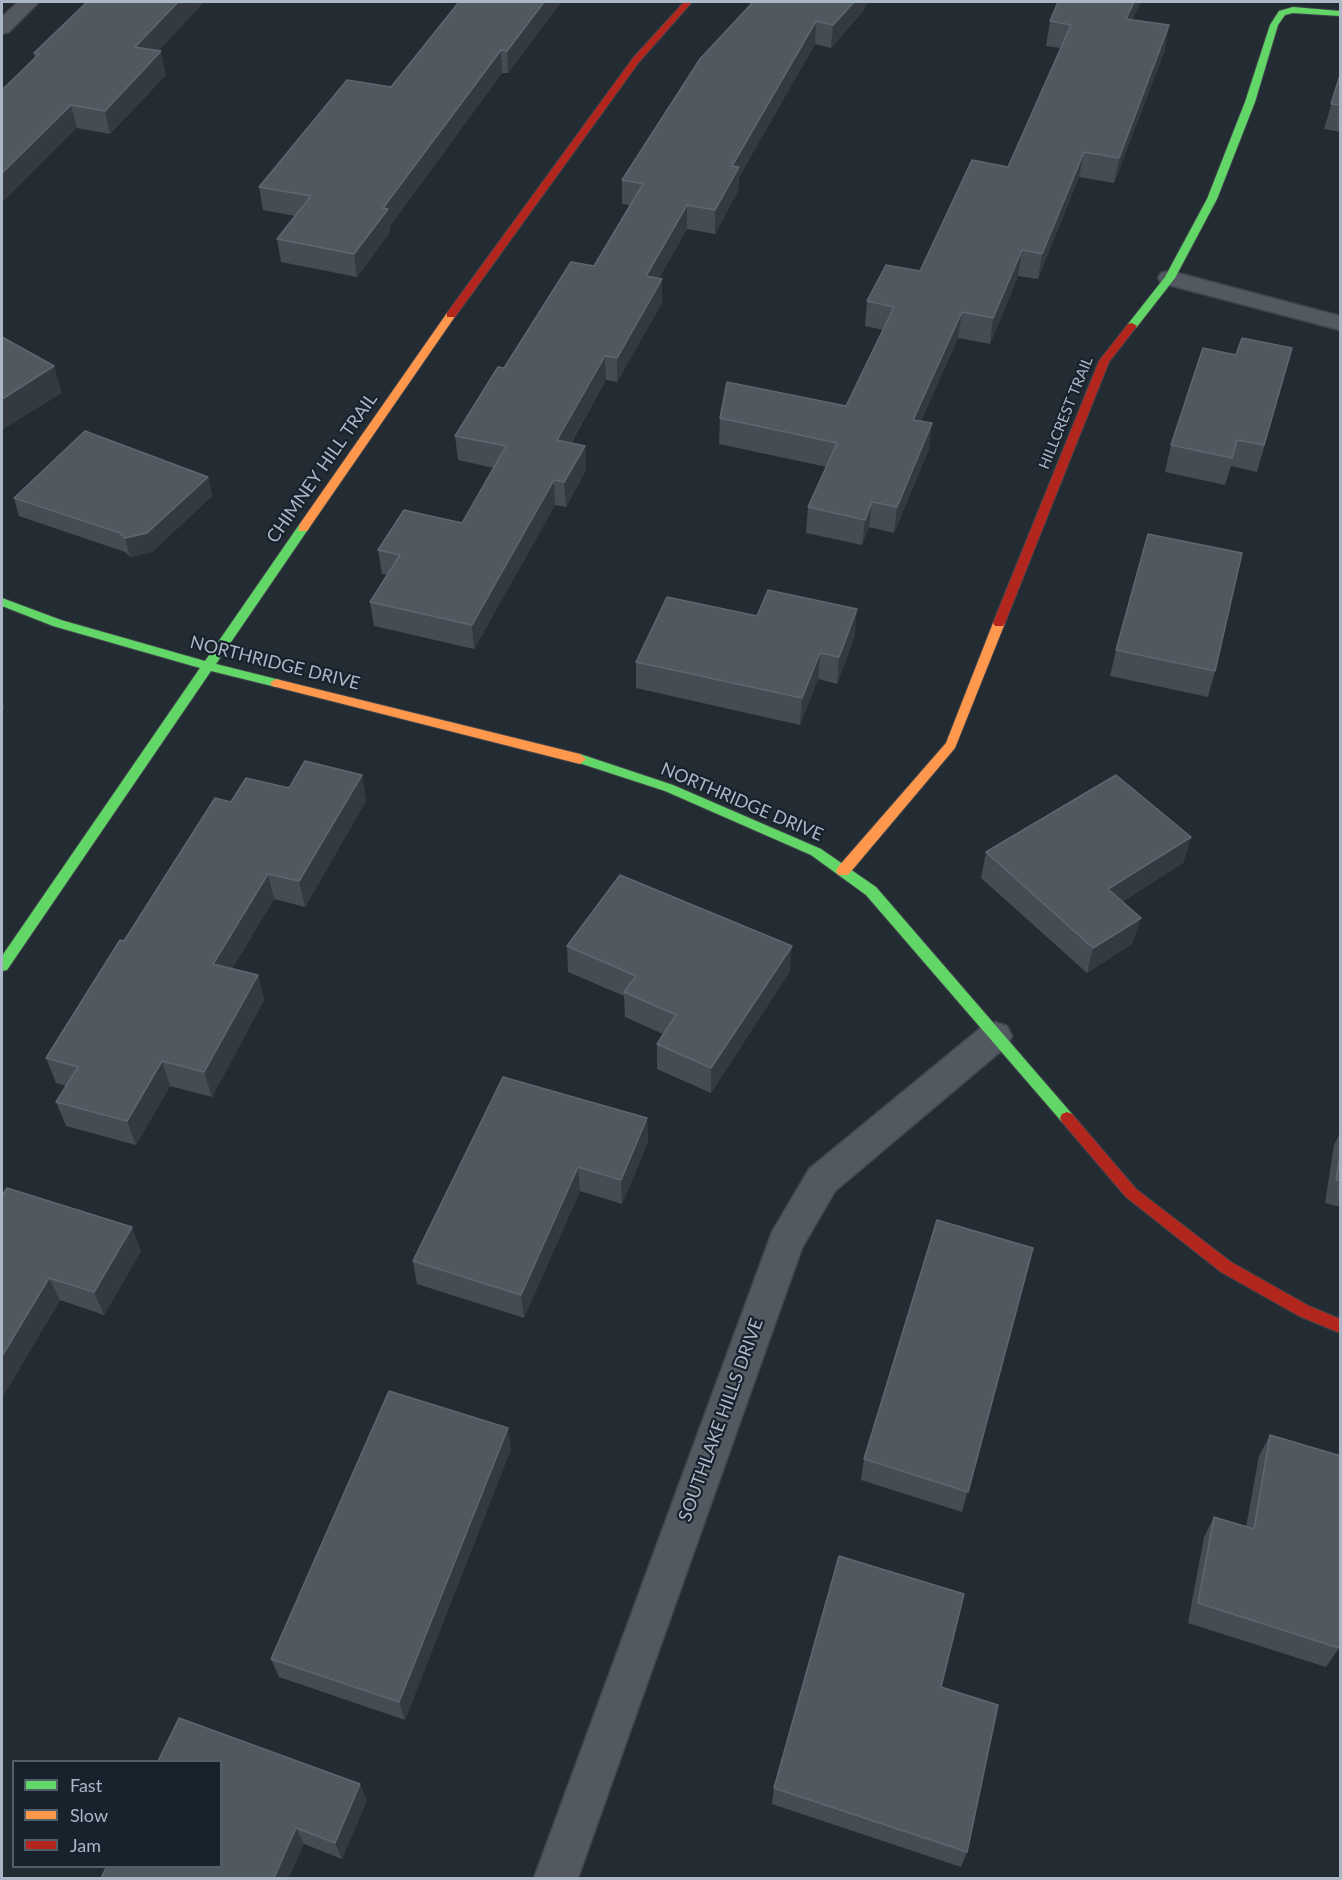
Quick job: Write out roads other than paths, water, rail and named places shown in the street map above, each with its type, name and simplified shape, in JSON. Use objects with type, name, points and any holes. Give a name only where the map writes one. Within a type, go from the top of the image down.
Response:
[{"type":"street","points":[[2,28],[29,2]]},
{"type":"street","name":"CHIMNEY HILL TRAIL","points":[[2,966],[416,363],[636,60],[688,2]]},
{"type":"street","name":"HILLCREST TRAIL","points":[[843,871],[951,745],[1104,361],[1170,278],[1212,200],[1250,102],[1274,25],[1282,13],[1293,10],[1341,14]]},
{"type":"street","points":[[1170,278],[1341,323]]},
{"type":"street","name":"NORTHRIDGE DRIVE","points":[[2,602],[57,623],[207,666],[575,757],[669,788],[816,852],[871,891],[1131,1193],[1226,1267],[1304,1311],[1341,1326]]},
{"type":"street","name":"SOUTHLAKE HILLS DRIVE","points":[[556,1878],[785,1243],[822,1180],[995,1036]]}]
